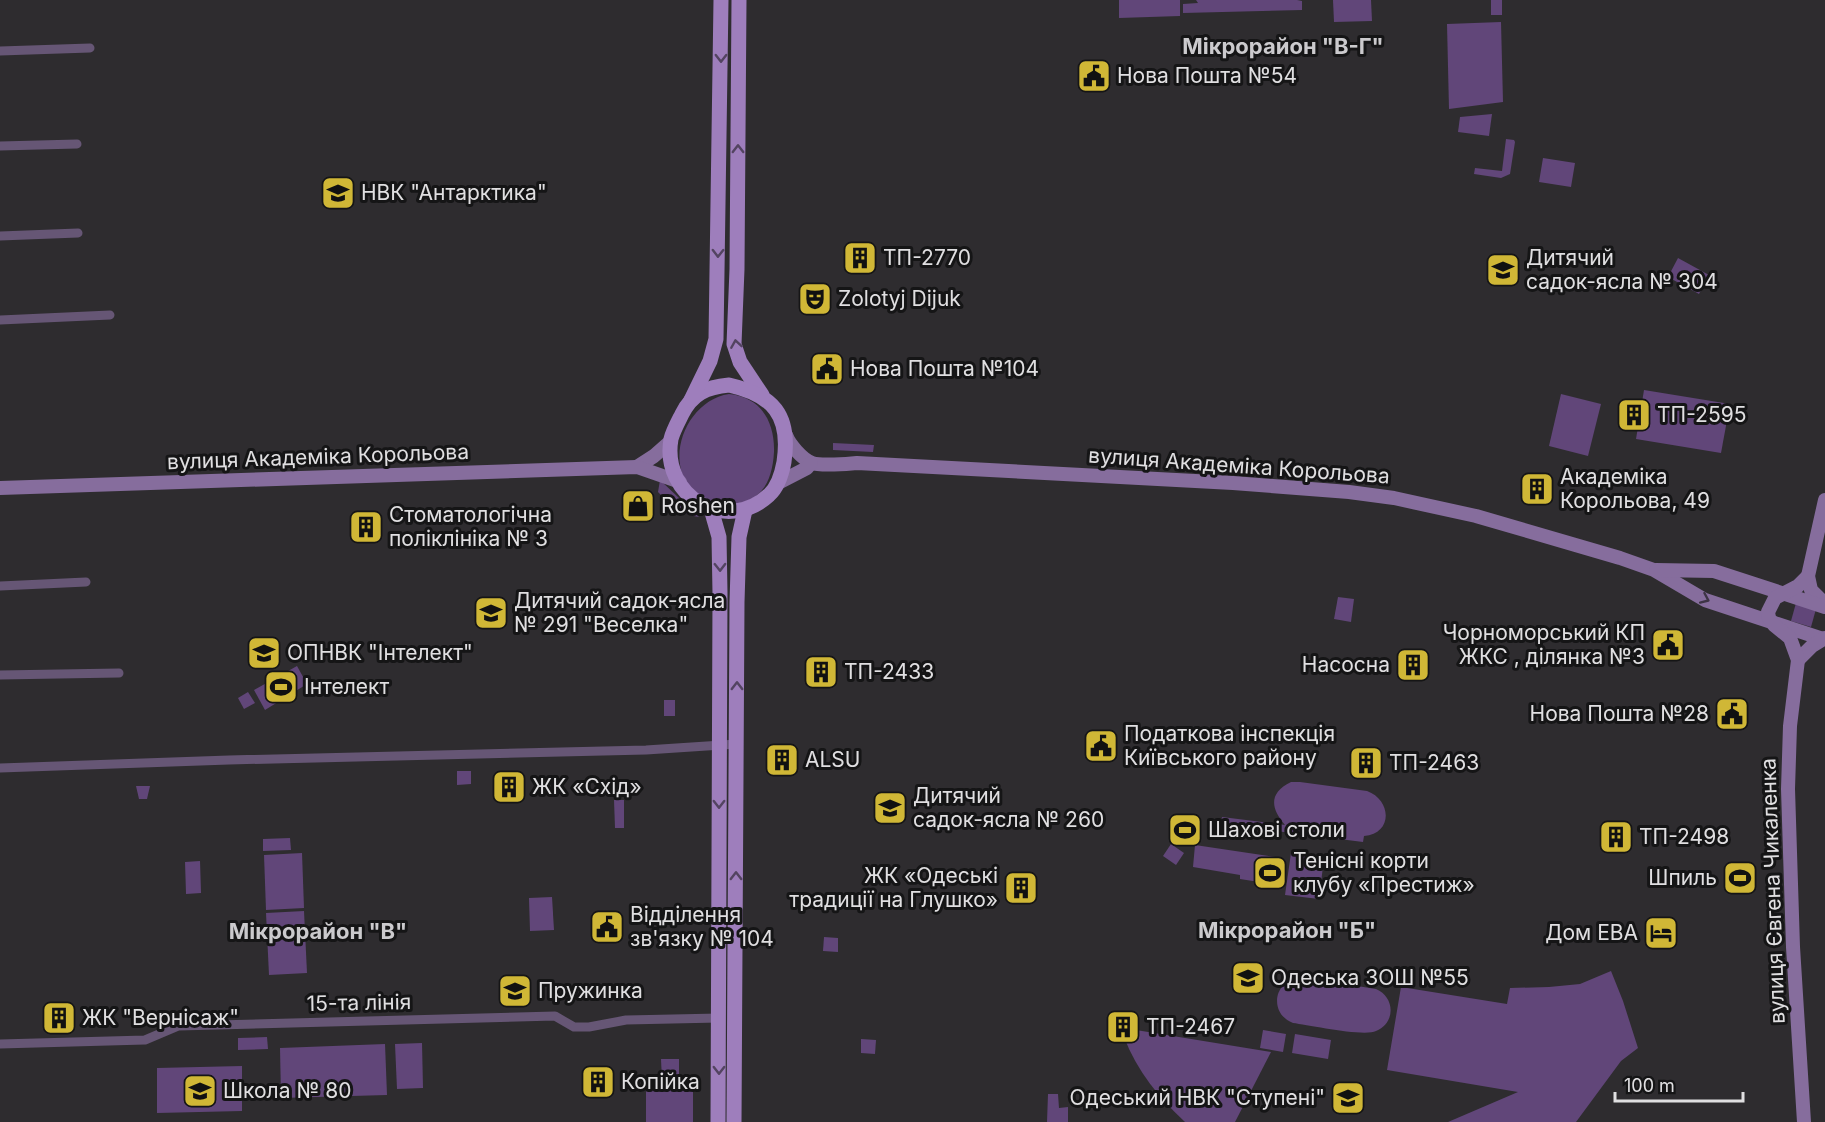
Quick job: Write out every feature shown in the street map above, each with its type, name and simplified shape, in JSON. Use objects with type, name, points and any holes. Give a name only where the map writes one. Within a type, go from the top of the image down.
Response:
[{"type":"main road","points":[[637,467],[654,456],[670,441],[710,361],[716,339],[721,0]]},
{"type":"main road","points":[[739,0],[737,269],[734,344],[741,362],[762,395],[773,407],[793,447],[812,463],[778,483]]},
{"type":"main road","points":[[691,400],[713,386],[729,385],[762,395]]},
{"type":"main road","points":[[670,441],[673,470],[691,498],[711,509],[732,512],[746,510],[772,492],[778,483],[786,449],[786,435]]},
{"type":"main road","name":"вулиця Академіка Корольова","points":[[812,463],[857,463],[1197,481],[1349,492],[1394,498],[1476,516],[1592,549],[1654,570],[1705,600],[1824,638]]},
{"type":"main road","name":"вулиця Академіка Корольова","points":[[0,488],[637,467],[680,482]]},
{"type":"main road","points":[[1825,500],[1808,576],[1811,590],[1825,606]]},
{"type":"main road","points":[[711,509],[719,537],[718,1122]]},
{"type":"main road","points":[[734,1122],[739,537],[746,510]]},
{"type":"main road","name":"вулиця Академіка Корольова","points":[[1654,570],[1714,571],[1825,606]]},
{"type":"main road","points":[[1808,576],[1795,588],[1781,593],[1770,605],[1768,612],[1771,621],[1790,638],[1798,660],[1824,638]]},
{"type":"main road","name":"вулиця Євгена Чикаленка","points":[[1798,660],[1790,726],[1788,789],[1793,947],[1804,1122]]},
{"type":"main road","points":[[719,1018],[735,1018]]},
{"type":"street","points":[[0,51],[90,48]]},
{"type":"street","points":[[0,146],[77,144]]},
{"type":"street","points":[[0,236],[78,233]]},
{"type":"street","points":[[0,320],[110,315]]},
{"type":"street","points":[[0,586],[86,582]]},
{"type":"street","points":[[0,675],[119,674]]},
{"type":"street","points":[[0,768],[252,759],[645,750],[737,744]]},
{"type":"street","name":"15-та лінія","points":[[0,1044],[145,1040],[178,1026],[555,1016],[574,1027],[589,1027],[626,1020],[719,1018]]},
{"type":"shaded area","points":[[1119,0],[1180,0],[1180,16],[1119,18]]},
{"type":"shaded area","points":[[1196,0],[1297,0],[1302,1],[1302,10],[1183,13],[1183,4],[1198,3]]},
{"type":"shaded area","points":[[1333,0],[1371,0],[1372,21],[1334,22]]},
{"type":"shaded area","points":[[1491,0],[1502,0],[1502,15],[1491,15]]},
{"type":"shaded area","points":[[1501,22],[1503,102],[1449,109],[1447,24]]},
{"type":"shaded area","points":[[1492,114],[1489,136],[1458,132],[1460,117]]},
{"type":"shaded area","points":[[1506,139],[1515,142],[1510,174],[1501,178],[1474,174],[1475,168],[1502,171]]},
{"type":"shaded area","points":[[1543,158],[1575,163],[1571,187],[1539,182]]},
{"type":"shaded area","points":[[1678,258],[1709,275],[1699,294],[1668,277]]},
{"type":"shaded area","points":[[1644,390],[1730,404],[1721,453],[1636,439]]},
{"type":"shaded area","points":[[729,394],[750,400],[764,413],[772,431],[774,452],[770,475],[761,492],[745,502],[721,504],[703,499],[689,487],[682,474],[681,445],[692,417],[702,406],[715,398]]},
{"type":"shaded area","points":[[1561,394],[1601,404],[1588,456],[1549,446]]},
{"type":"shaded area","points":[[833,443],[874,445],[873,452],[833,450]]},
{"type":"shaded area","points":[[660,480],[699,517],[680,512],[668,502],[658,492]]},
{"type":"shaded area","points":[[1338,597],[1354,599],[1351,622],[1334,619]]},
{"type":"shaded area","points":[[1796,603],[1816,609],[1811,627],[1791,621]]},
{"type":"shaded area","name":"Інтелект","points":[[297,666],[307,684],[265,710],[254,690]]},
{"type":"shaded area","points":[[248,692],[255,703],[244,709],[238,698]]},
{"type":"shaded area","points":[[664,700],[675,700],[675,716],[664,716]]},
{"type":"shaded area","points":[[457,771],[471,771],[471,784],[457,785]]},
{"type":"shaded area","points":[[1291,782],[1367,791],[1375,795],[1385,809],[1384,823],[1373,834],[1364,836],[1363,842],[1221,824],[1222,817],[1285,825],[1277,813],[1274,802],[1278,791]]},
{"type":"shaded area","points":[[136,786],[150,786],[147,799],[139,799]]},
{"type":"shaded area","points":[[614,800],[624,800],[624,828],[615,828]]},
{"type":"shaded area","name":"Шахові столи","points":[[1193,818],[1198,825],[1181,839],[1176,833]]},
{"type":"shaded area","points":[[290,838],[291,850],[263,851],[263,839]]},
{"type":"shaded area","points":[[1171,844],[1184,853],[1176,865],[1163,856]]},
{"type":"shaded area","points":[[1195,845],[1282,858],[1278,885],[1240,879],[1240,875],[1193,867]]},
{"type":"shaded area","points":[[302,853],[304,908],[266,910],[264,855]]},
{"type":"shaded area","points":[[1291,853],[1324,858],[1319,899],[1285,895]]},
{"type":"shaded area","points":[[200,861],[201,893],[186,894],[185,862]]},
{"type":"shaded area","points":[[552,897],[554,930],[530,931],[529,898]]},
{"type":"shaded area","points":[[304,911],[307,973],[269,975],[266,913]]},
{"type":"shaded area","points":[[824,937],[838,938],[838,952],[823,951]]},
{"type":"shaded area","points":[[1611,971],[1638,1048],[1621,1061],[1576,1122],[1448,1122],[1518,1092],[1387,1070],[1401,987],[1507,1004],[1510,988],[1580,984]]},
{"type":"shaded area","points":[[1300,977],[1376,989],[1387,998],[1391,1010],[1390,1016],[1383,1027],[1376,1031],[1360,1033],[1293,1023],[1280,1012],[1277,997],[1284,984]]},
{"type":"shaded area","points":[[1136,1030],[1271,1052],[1235,1122],[1185,1122],[1158,1094],[1135,1061],[1124,1037]]},
{"type":"shaded area","points":[[1263,1030],[1286,1034],[1283,1052],[1260,1048]]},
{"type":"shaded area","points":[[1295,1034],[1331,1040],[1328,1059],[1292,1053]]},
{"type":"shaded area","points":[[267,1037],[268,1049],[238,1050],[238,1038]]},
{"type":"shaded area","points":[[861,1039],[876,1040],[875,1054],[861,1053]]},
{"type":"shaded area","points":[[422,1043],[423,1088],[397,1089],[395,1044]]},
{"type":"shaded area","points":[[385,1044],[387,1095],[281,1098],[280,1048]]},
{"type":"shaded area","points":[[661,1059],[679,1059],[679,1081],[662,1081]]},
{"type":"shaded area","points":[[242,1066],[242,1111],[157,1113],[157,1068]]},
{"type":"shaded area","points":[[693,1089],[693,1122],[646,1122],[646,1090]]},
{"type":"shaded area","points":[[1048,1094],[1058,1094],[1059,1108],[1068,1107],[1068,1122],[1047,1122]]},
{"type":"place","name":"Нова Пошта №54","points":[[1094,76]]},
{"type":"place","name":"НВК \"Антарктика\"","points":[[338,193]]},
{"type":"place","name":"ТП-2770","points":[[860,258]]},
{"type":"place","name":"Дитячий садок-ясла № 304","points":[[1503,270]]},
{"type":"place","name":"Zolotyj Dijuk","points":[[815,299]]},
{"type":"place","name":"Нова Пошта №104","points":[[827,369]]},
{"type":"place","name":"ТП-2595","points":[[1634,415]]},
{"type":"place","name":"Академіка Корольова, 49","points":[[1537,489]]},
{"type":"place","name":"Roshen","points":[[638,506]]},
{"type":"place","name":"Стоматологічна поліклініка № 3","points":[[366,527]]},
{"type":"place","name":"Дитячий садок-ясла № 291 \"Веселка\"","points":[[491,613]]},
{"type":"place","name":"Чорноморський КП ЖКС , ділянка №3","points":[[1668,645]]},
{"type":"place","name":"ОПНВК \"Інтелект\"","points":[[264,653]]},
{"type":"place","name":"Насосна","points":[[1413,665]]},
{"type":"place","name":"ТП-2433","points":[[821,672]]},
{"type":"place","name":"Інтелект","points":[[281,687]]},
{"type":"place","name":"Нова Пошта №28","points":[[1732,714]]},
{"type":"place","name":"Податкова інспекція Київського району","points":[[1101,746]]},
{"type":"place","name":"ALSU","points":[[782,760]]},
{"type":"place","name":"ТП-2463","points":[[1366,763]]},
{"type":"place","name":"ЖК «Схід»","points":[[509,787]]},
{"type":"place","name":"Дитячий садок-ясла № 260","points":[[890,808]]},
{"type":"place","name":"Шахові столи","points":[[1185,830]]},
{"type":"place","name":"ТП-2498","points":[[1616,837]]},
{"type":"place","name":"Тенісні корти клубу «Престиж»","points":[[1270,873]]},
{"type":"place","name":"Шпиль","points":[[1740,878]]},
{"type":"place","name":"ЖК «Одеські традиції на Глушко»","points":[[1021,888]]},
{"type":"place","name":"Відділення зв'язку № 104","points":[[607,927]]},
{"type":"place","name":"Дом ЕВА","points":[[1661,933]]},
{"type":"place","name":"Одеська ЗОШ №55","points":[[1248,978]]},
{"type":"place","name":"Пружинка","points":[[515,991]]},
{"type":"place","name":"ЖК \"Вернісаж\"","points":[[59,1018]]},
{"type":"place","name":"ТП-2467","points":[[1123,1027]]},
{"type":"place","name":"Копійка","points":[[598,1082]]},
{"type":"place","name":"Школа № 80","points":[[200,1091]]},
{"type":"place","name":"Одеський НВК \"Ступені\"","points":[[1348,1098]]},
{"type":"district","name":"Мікрорайон \"В-Г\"","points":[[1283,46]]},
{"type":"district","name":"Мікрорайон \"Б\"","points":[[1287,930]]},
{"type":"district","name":"Мікрорайон \"В\"","points":[[318,931]]}]
